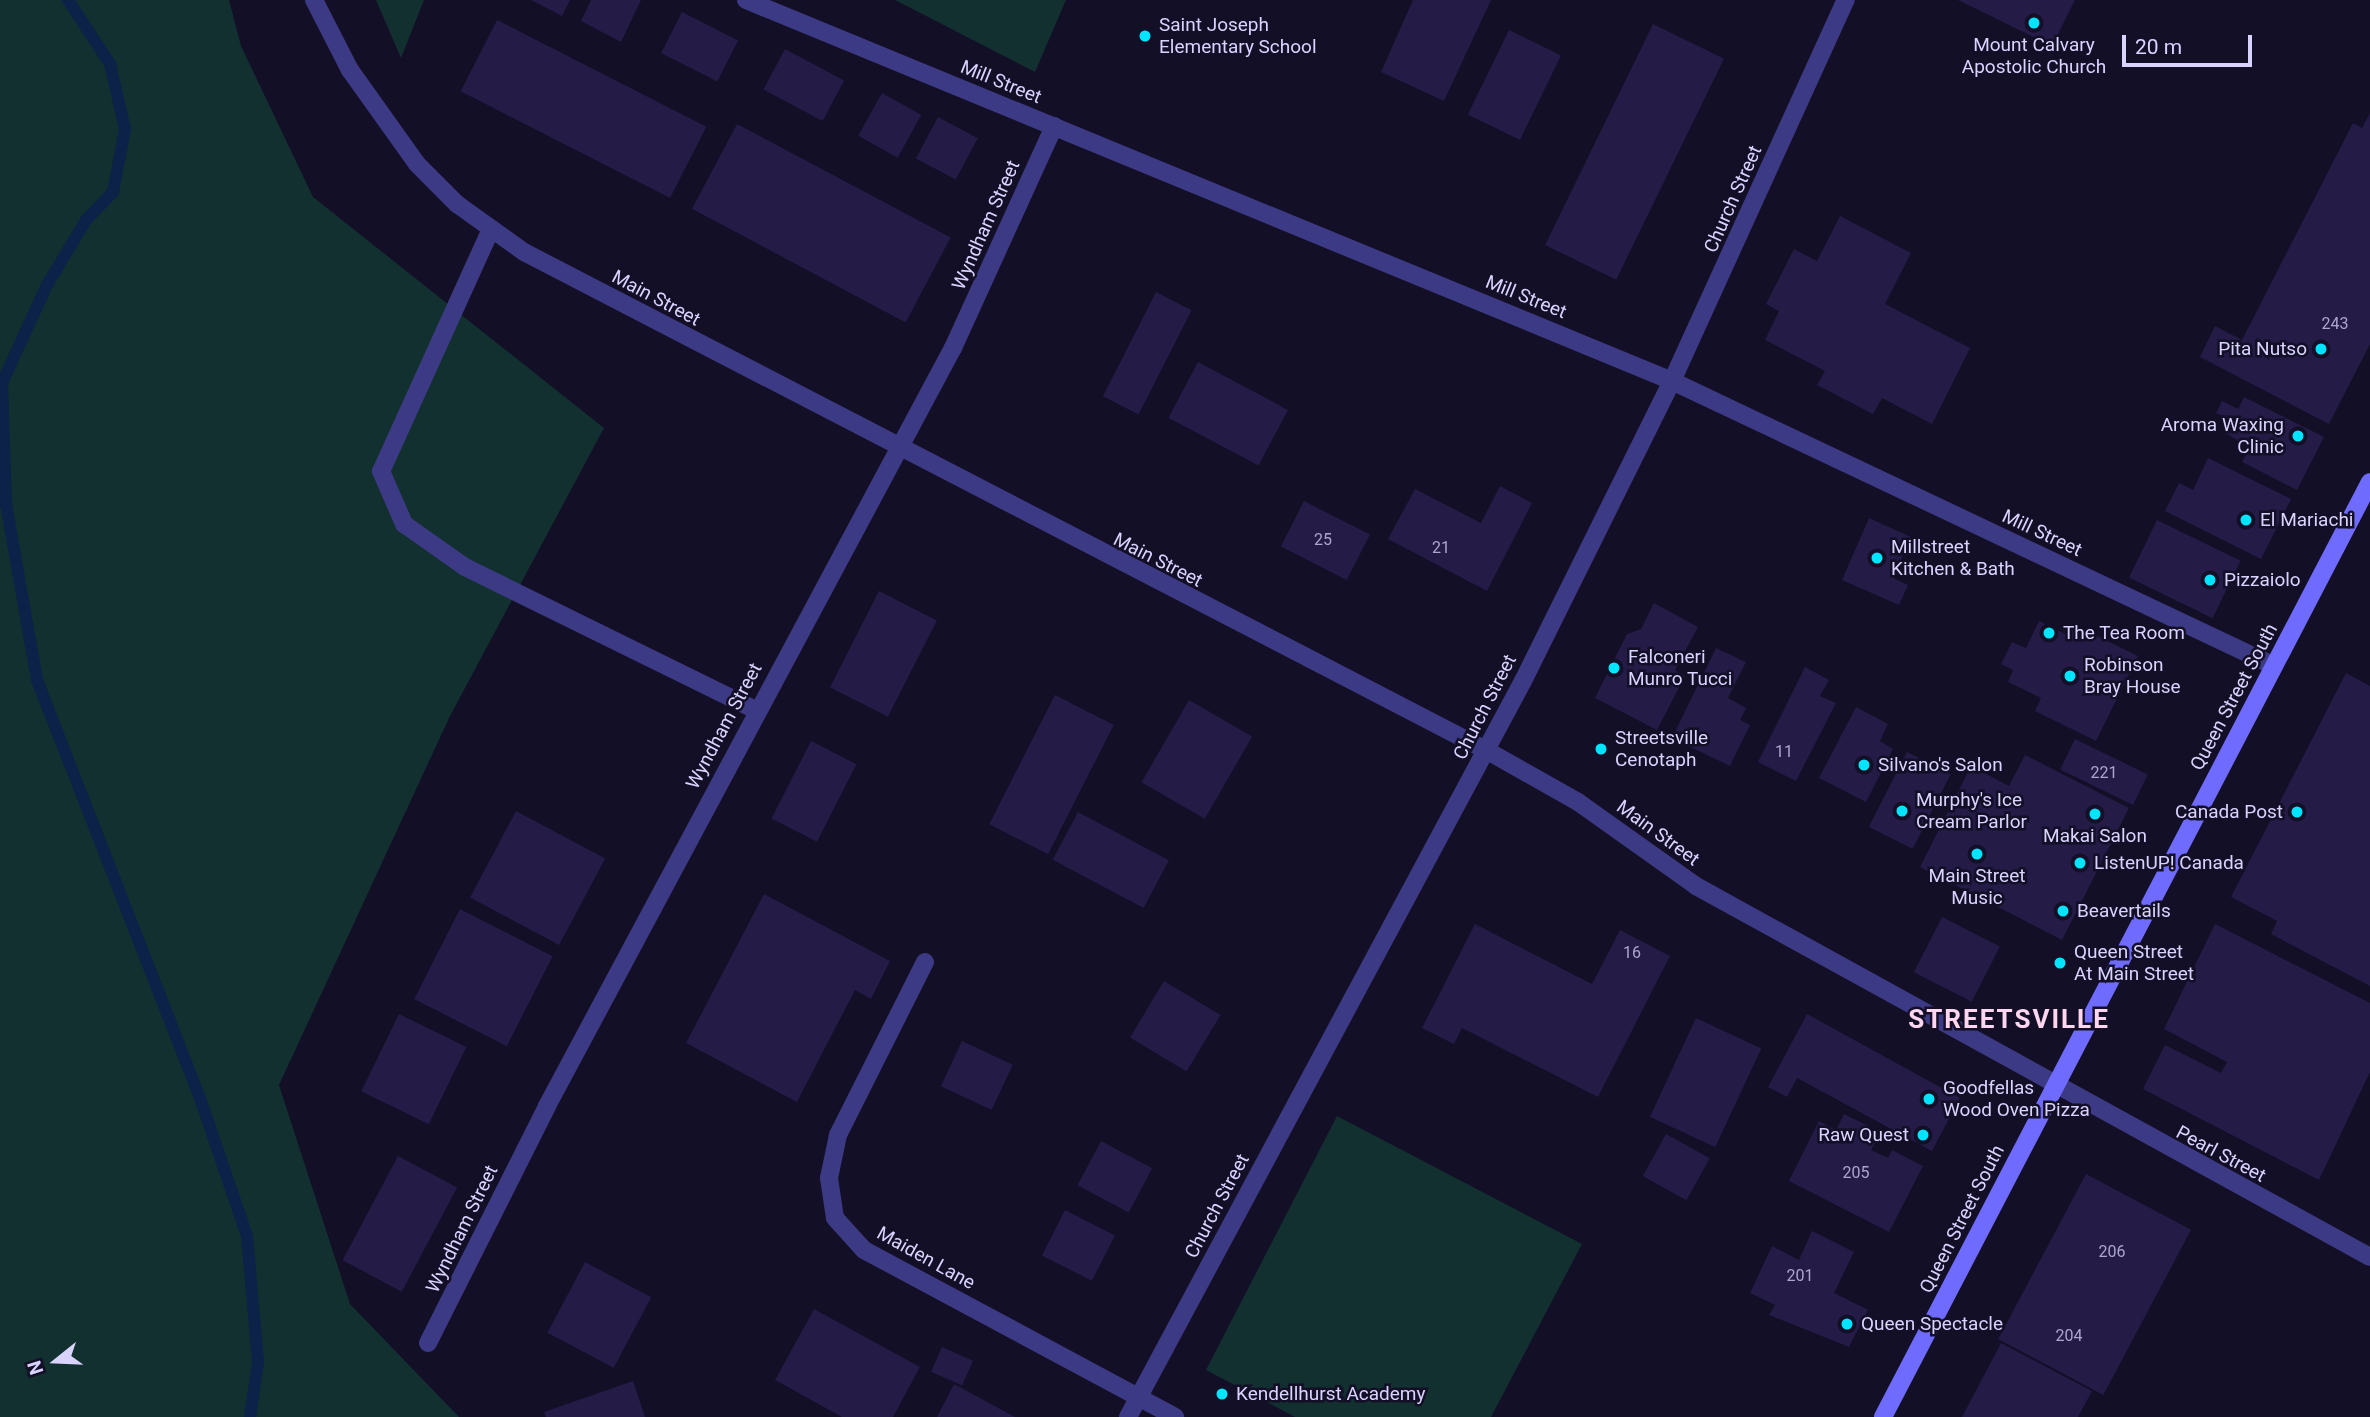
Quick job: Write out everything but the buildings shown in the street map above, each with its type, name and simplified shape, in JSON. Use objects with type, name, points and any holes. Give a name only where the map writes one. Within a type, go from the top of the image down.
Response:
[{"type":"main road","name":"Queen Street South","points":[[1883,1417],[2370,482]]},
{"type":"street","name":"Main Street","points":[[314,0],[350,70],[417,164],[491,229],[896,449],[1486,750],[1578,802],[1696,886],[2053,1087]]},
{"type":"street","name":"Mill Street","points":[[746,0],[1672,382],[2274,666]]},
{"type":"street","name":"Church Street","points":[[1128,1417],[1486,750],[1672,382],[1846,0]]},
{"type":"street","name":"Wyndham Street","points":[[428,1343],[756,710],[953,348],[1054,126]]},
{"type":"street","points":[[491,229],[380,471],[404,524],[465,567],[756,710]]},
{"type":"street","name":"Maiden Lane","points":[[925,962],[838,1135],[829,1178],[835,1218],[864,1250],[1175,1417]]},
{"type":"street","name":"Pearl Street","points":[[2053,1087],[2370,1257]]},
{"type":"green space","points":[[0,0],[229,0],[241,46],[313,197],[604,428],[450,716],[279,1085],[350,1304],[459,1417],[0,1417]]},
{"type":"green space","points":[[376,0],[424,0],[401,58]]},
{"type":"green space","points":[[895,0],[1066,0],[1035,72]]},
{"type":"green space","points":[[1337,1116],[1582,1244],[1491,1417],[1295,1417],[1206,1370]]},
{"type":"waterway","points":[[68,0],[110,64],[125,129],[113,192],[86,220],[47,285],[2,383],[6,504],[37,680],[200,1098],[247,1236],[258,1362],[250,1417]]},
{"type":"place","name":"Mount Calvary Apostolic Church","points":[[2034,23]]},
{"type":"place","name":"Saint Joseph Elementary School","points":[[1145,36]]},
{"type":"place","name":"Pita Nutso","points":[[2321,349]]},
{"type":"place","name":"Aroma Waxing Clinic","points":[[2298,436]]},
{"type":"place","name":"El Mariachi","points":[[2246,520]]},
{"type":"place","name":"Millstreet Kitchen & Bath","points":[[1877,558]]},
{"type":"place","name":"Pizzaiolo","points":[[2210,580]]},
{"type":"place","name":"The Tea Room","points":[[2049,633]]},
{"type":"place","name":"Falconeri Munro Tucci","points":[[1614,668]]},
{"type":"place","name":"Robinson Bray House","points":[[2070,676]]},
{"type":"place","name":"Streetsville Cenotaph","points":[[1601,749]]},
{"type":"place","name":"Silvano's Salon","points":[[1864,765]]},
{"type":"place","name":"Murphy's Ice Cream Parlor","points":[[1902,811]]},
{"type":"place","name":"Canada Post","points":[[2297,812]]},
{"type":"place","name":"Makai Salon","points":[[2095,814]]},
{"type":"place","name":"Main Street Music","points":[[1977,854]]},
{"type":"place","name":"ListenUP! Canada","points":[[2080,863]]},
{"type":"place","name":"Beavertails","points":[[2063,911]]},
{"type":"place","name":"Queen Street At Main Street","points":[[2060,963]]},
{"type":"place","name":"Goodfellas Wood Oven Pizza","points":[[1929,1099]]},
{"type":"place","name":"Raw Quest","points":[[1923,1135]]},
{"type":"place","name":"Queen Spectacle","points":[[1847,1324]]},
{"type":"place","name":"Kendellhurst Academy","points":[[1222,1394]]},
{"type":"district","name":"STREETSVILLE","points":[[2009,1020]]}]
